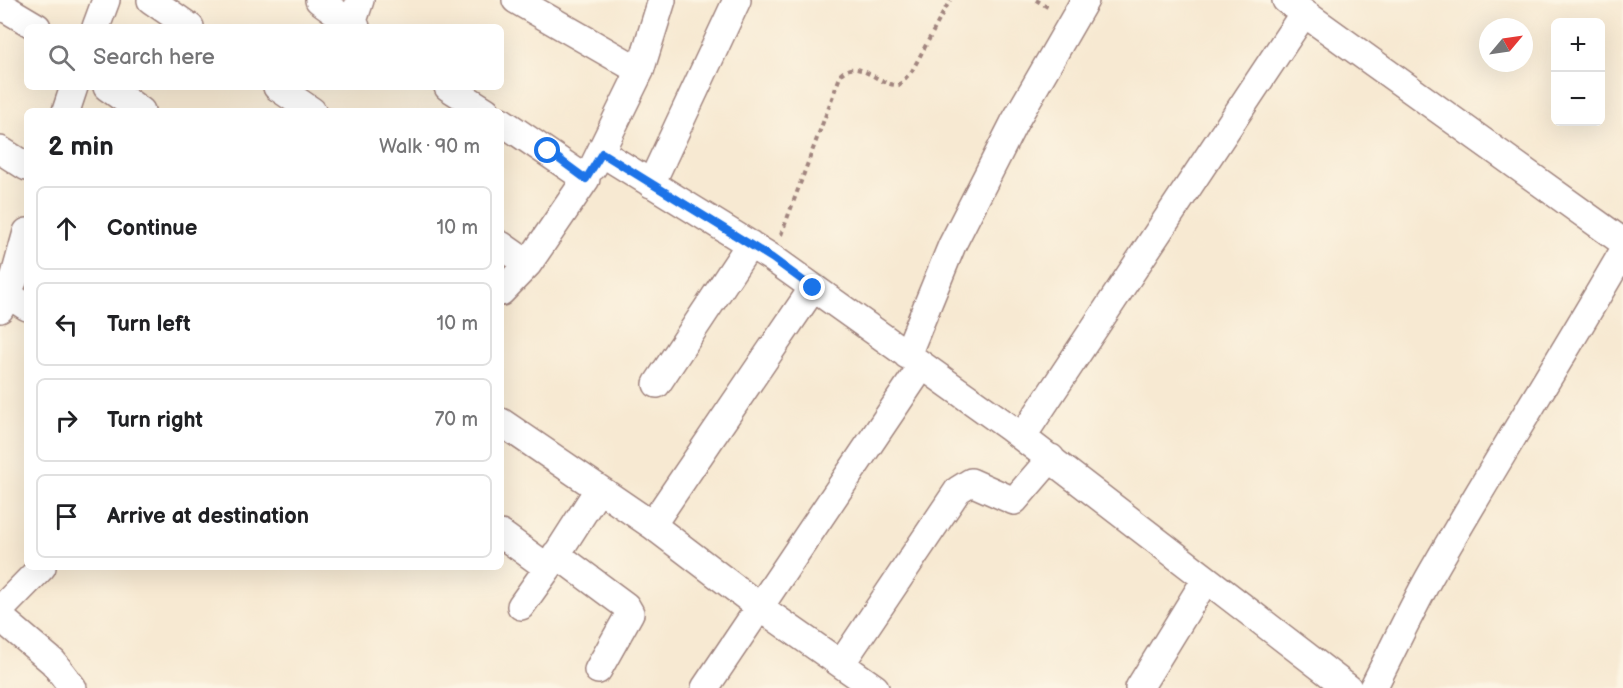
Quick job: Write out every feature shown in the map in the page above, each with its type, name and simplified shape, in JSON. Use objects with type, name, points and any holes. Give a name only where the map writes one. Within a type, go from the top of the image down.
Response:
[{"type":"street","points":[[97,24],[106,0]]},
{"type":"street","points":[[151,0],[186,24]]},
{"type":"street","points":[[319,0],[356,17]]},
{"type":"street","points":[[516,0],[640,71]]},
{"type":"street","points":[[504,289],[528,264],[602,153],[640,71],[662,0]]},
{"type":"street","points":[[651,184],[736,0]]},
{"type":"street","points":[[705,688],[761,608],[914,360],[957,235],[1014,123],[1085,0]]},
{"type":"street","points":[[0,5],[32,24]]},
{"type":"street","points":[[1022,437],[1295,7],[1623,242]]},
{"type":"street","points":[[67,108],[73,90]]},
{"type":"street","points":[[111,90],[137,108]]},
{"type":"street","points":[[281,90],[308,108]]},
{"type":"street","points":[[453,90],[481,108]]},
{"type":"street","points":[[504,123],[586,179]]},
{"type":"street","points":[[0,150],[24,165]]},
{"type":"street","points":[[602,153],[761,251],[1022,437],[1347,688]]},
{"type":"street","points":[[10,292],[24,243]]},
{"type":"street","points":[[504,247],[528,264]]},
{"type":"street","points":[[657,384],[761,251]]},
{"type":"street","points":[[1373,688],[1428,580],[1623,252]]},
{"type":"street","points":[[652,525],[813,288]]},
{"type":"street","points":[[504,424],[652,525],[761,608],[875,688]]},
{"type":"street","points":[[841,664],[958,490],[971,482],[1014,501],[1051,458]]},
{"type":"street","points":[[521,606],[598,490]]},
{"type":"street","points":[[504,536],[552,561],[626,606],[630,613],[598,670]]},
{"type":"street","points":[[0,610],[39,570]]},
{"type":"street","points":[[1139,688],[1206,579]]},
{"type":"street","points":[[0,617],[53,662],[73,688]]},
{"type":"path","points":[[761,251],[841,74],[847,69],[856,68],[891,86],[899,85],[912,71],[950,0]]},
{"type":"route","points":[[548,151],[586,179],[602,153],[772,258],[813,288]]}]
